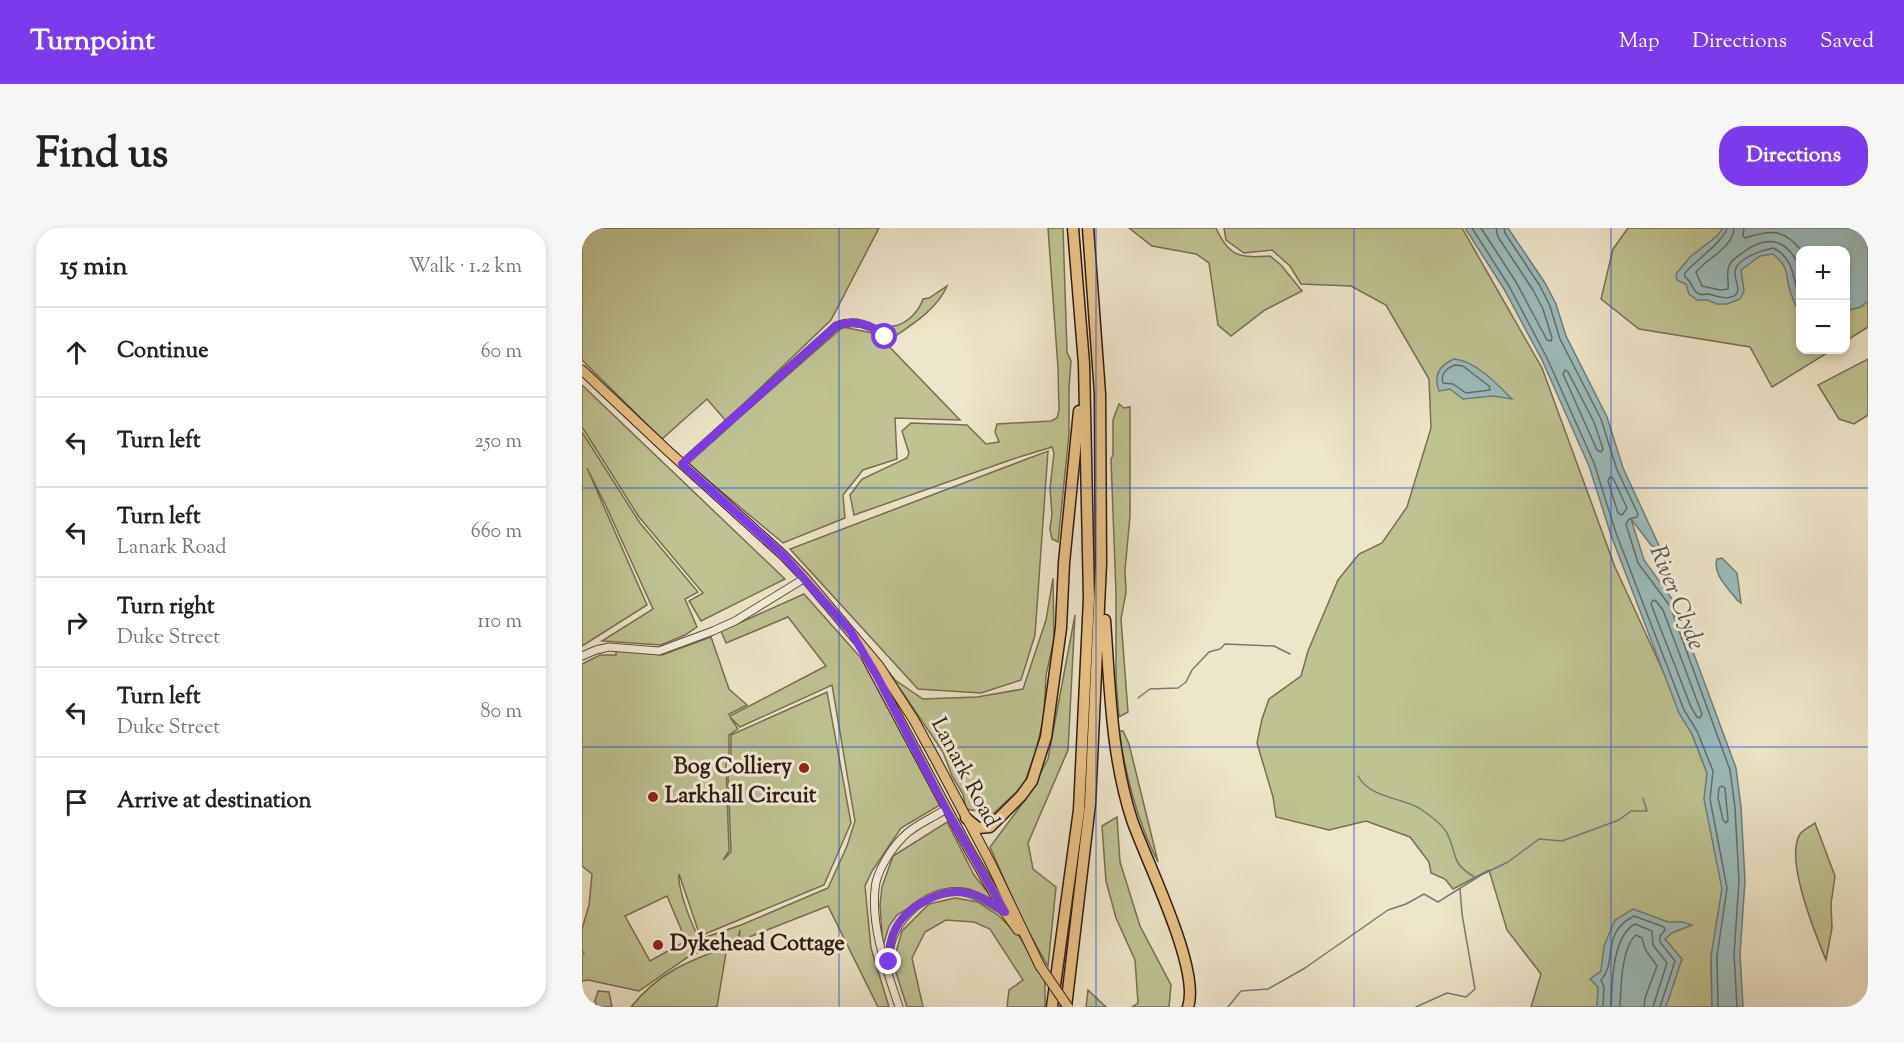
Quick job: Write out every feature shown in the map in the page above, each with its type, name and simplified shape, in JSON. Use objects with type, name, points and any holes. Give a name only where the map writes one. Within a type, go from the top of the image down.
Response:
[{"type":"highway","points":[[1052,1007],[1080,798],[1089,598],[1084,364],[1073,228]]},
{"type":"highway","points":[[1067,1007],[1090,804],[1101,575],[1100,394],[1088,228]]},
{"type":"highway","points":[[977,838],[1015,803],[1032,781],[1046,738],[1060,628],[1064,563],[1084,364]]},
{"type":"highway","points":[[1101,575],[1118,763],[1132,819],[1186,963],[1191,986],[1188,1007]]},
{"type":"highway","points":[[964,814],[978,828],[990,827]]},
{"type":"main road","name":"Lanark Road","points":[[582,370],[776,548],[805,578],[885,674],[914,720],[977,838],[1040,966],[1067,1007]]},
{"type":"main road","name":"Lanark Road","points":[[851,632],[998,901],[1027,941]]},
{"type":"main road","points":[[946,809],[964,814]]},
{"type":"main road","points":[[977,838],[972,847],[998,901]]},
{"type":"street","points":[[682,464],[836,326],[846,322],[865,324],[885,337]]},
{"type":"street","points":[[582,656],[609,647],[659,651],[735,621],[805,578]]},
{"type":"street","points":[[900,1007],[882,956],[875,914],[875,887],[885,861],[904,836],[946,809]]},
{"type":"street","points":[[900,1007],[889,962],[892,937],[898,924],[918,904],[941,894],[963,892],[984,899],[1005,912]]},
{"type":"green space","points":[[582,228],[879,228],[831,320],[726,421],[707,399],[662,439],[582,360]]},
{"type":"green space","points":[[1048,228],[1063,228],[1067,352],[1071,361],[1069,434],[1058,542],[1052,539],[1050,529],[1052,514],[1050,488],[1054,453],[1052,447],[854,515],[850,495],[862,479],[907,458],[909,453],[902,431],[911,423],[967,425],[986,444],[999,442],[995,432],[997,424],[1051,421],[1057,418],[1059,410],[1058,368]]},
{"type":"green space","points":[[1129,228],[1216,228],[1226,245],[1237,254],[1251,257],[1270,256],[1281,265],[1302,291],[1265,310],[1231,336],[1218,325],[1209,263],[1196,254],[1152,246]]},
{"type":"green space","points":[[1224,228],[1462,228],[1542,368],[1615,567],[1692,734],[1707,773],[1722,889],[1711,962],[1712,1007],[1531,1007],[1541,974],[1507,930],[1489,870],[1453,889],[1445,879],[1431,873],[1429,862],[1410,837],[1366,821],[1329,830],[1276,817],[1273,797],[1257,743],[1262,719],[1269,699],[1301,676],[1308,651],[1338,580],[1359,554],[1382,543],[1407,507],[1431,428],[1429,379],[1386,305],[1351,286],[1301,284],[1290,266],[1272,250],[1244,253],[1226,240]]},
{"type":"green space","points":[[1628,228],[1868,228],[1868,327],[1850,338],[1850,246],[1796,246],[1796,354],[1826,354],[1772,387],[1750,347],[1639,329],[1601,299],[1613,249]]},
{"type":"green space","points":[[947,286],[931,308],[894,337],[878,325],[892,326],[903,323],[915,312],[923,299],[929,298]]},
{"type":"green space","points":[[843,327],[877,334],[960,420],[895,418],[897,459],[863,470],[843,495],[845,518],[783,543],[687,463]]},
{"type":"green space","points":[[1868,359],[1868,415],[1854,424],[1839,419],[1818,385]]},
{"type":"green space","points":[[582,385],[785,579],[701,621],[689,601],[703,593],[639,517],[582,427]]},
{"type":"green space","points":[[1119,404],[1124,408],[1130,407],[1130,516],[1125,570],[1126,592],[1121,619],[1128,712],[1119,717],[1116,680],[1116,593],[1111,459],[1113,420]]},
{"type":"green space","points":[[582,432],[640,523],[698,592],[685,599],[697,627],[685,635],[661,645],[602,641],[653,609],[587,468],[647,605],[582,646]]},
{"type":"green space","points":[[1048,451],[1035,635],[1021,680],[981,693],[918,689],[790,549]]},
{"type":"green space","points":[[1053,578],[1054,640],[1046,675],[1044,716],[1036,751],[1024,785],[993,814],[966,809],[963,794],[952,776],[943,752],[888,671],[895,680],[923,699],[977,697],[1023,689],[1046,620]]},
{"type":"green space","points":[[804,594],[877,676],[940,805],[901,828],[872,871],[865,886],[871,948],[889,1007],[878,1007],[828,906],[739,941],[740,930],[738,939],[691,955],[639,991],[588,980],[582,981],[582,955],[584,953],[582,951],[582,929],[589,905],[592,874],[582,866],[582,664],[600,655],[616,655],[616,650],[662,655],[711,637],[729,689],[747,705],[729,714],[730,716],[826,666],[788,617],[726,643],[721,631]],"holes":[[[832,685],[855,821],[847,846],[828,888],[741,925],[700,939],[686,907],[680,888],[679,874],[700,936],[824,885],[851,823],[827,692],[731,735],[728,776],[731,852],[723,860],[729,851],[726,765],[729,735],[738,729],[730,717],[740,727]],[[667,896],[686,941],[650,961],[625,916]]]},
{"type":"green space","points":[[1075,615],[1068,750],[1028,843],[1033,869],[1056,887],[1048,966],[1023,922],[990,847],[1025,800],[1048,759]]},
{"type":"green space","points":[[1119,731],[1123,731],[1129,744],[1158,862],[1133,798]]},
{"type":"green space","points":[[1117,817],[1120,862],[1140,926],[1171,985],[1169,1007],[1132,1007],[1138,1003],[1135,960],[1116,918],[1106,881],[1102,826]]},
{"type":"green space","points":[[947,822],[974,875],[997,904],[965,890],[928,896],[897,915],[889,926],[883,946],[880,905],[882,887],[893,856]]},
{"type":"green space","points":[[1815,823],[1835,876],[1831,904],[1832,928],[1826,960],[1803,897],[1796,861],[1796,846],[1800,834]]},
{"type":"green space","points":[[955,898],[978,902],[998,915],[1019,936],[1045,979],[1045,1007],[1007,1007],[1009,990],[1023,980],[990,929],[974,922],[946,920],[925,932],[912,958],[923,1007],[907,1007],[893,963],[902,931],[929,904]]},
{"type":"green space","points":[[727,947],[717,1007],[631,1007],[652,985],[674,970]]},
{"type":"green space","points":[[1088,990],[1106,1007],[1086,1007]]},
{"type":"green space","points":[[598,991],[609,992],[612,1007],[597,1007],[595,1001]]},
{"type":"water","name":"River Clyde","points":[[1465,228],[1508,228],[1545,283],[1556,304],[1566,336],[1607,417],[1623,468],[1662,552],[1651,545],[1631,519],[1644,560],[1675,603],[1736,768],[1741,807],[1745,881],[1740,954],[1743,1007],[1712,1007],[1711,956],[1722,889],[1704,799],[1707,773],[1692,734],[1679,713],[1611,535],[1589,466],[1542,360],[1504,289]]},
{"type":"water","points":[[1723,228],[1868,228],[1868,301],[1861,307],[1850,310],[1850,246],[1796,246],[1796,305],[1784,266],[1773,254],[1760,256],[1741,270],[1744,291],[1740,299],[1727,304],[1697,300],[1689,294],[1686,284],[1677,280],[1676,274],[1690,257],[1717,236]]},
{"type":"water","points":[[1454,359],[1478,369],[1512,399],[1493,396],[1463,399],[1450,389],[1439,391],[1437,375],[1445,364]]},
{"type":"water","points":[[1722,558],[1737,573],[1741,603],[1719,576],[1717,559]]},
{"type":"water","points":[[1633,909],[1668,922],[1683,922],[1692,925],[1672,933],[1665,939],[1682,959],[1668,1001],[1665,1007],[1597,1007],[1598,987],[1590,979],[1601,971],[1604,946],[1615,920]]},
{"type":"waterway","points":[[1138,698],[1150,689],[1178,688],[1186,682],[1192,670],[1209,652],[1220,649],[1225,644],[1274,646],[1290,654]]},
{"type":"waterway","points":[[1358,776],[1370,789],[1411,804],[1434,819],[1447,833],[1458,863],[1476,878]]},
{"type":"waterway","points":[[1228,1007],[1241,991],[1268,989],[1305,968],[1388,910],[1406,904],[1424,894],[1438,902],[1481,875],[1508,862],[1539,839],[1562,841],[1619,820],[1631,811],[1647,811],[1643,798]]},
{"type":"waterway","points":[[1416,1007],[1447,993],[1466,997],[1475,989],[1460,889]]},
{"type":"place","name":"Bog Colliery","points":[[804,768]]},
{"type":"place","name":"Larkhall Circuit","points":[[653,797]]},
{"type":"place","name":"Dykehead Cottage","points":[[658,945]]},
{"type":"route","points":[[885,337],[865,324],[846,322],[836,326],[682,464],[783,555],[851,632],[877,676],[946,809],[1005,912],[984,899],[963,892],[941,894],[918,904],[898,924],[892,937],[889,962]]}]
